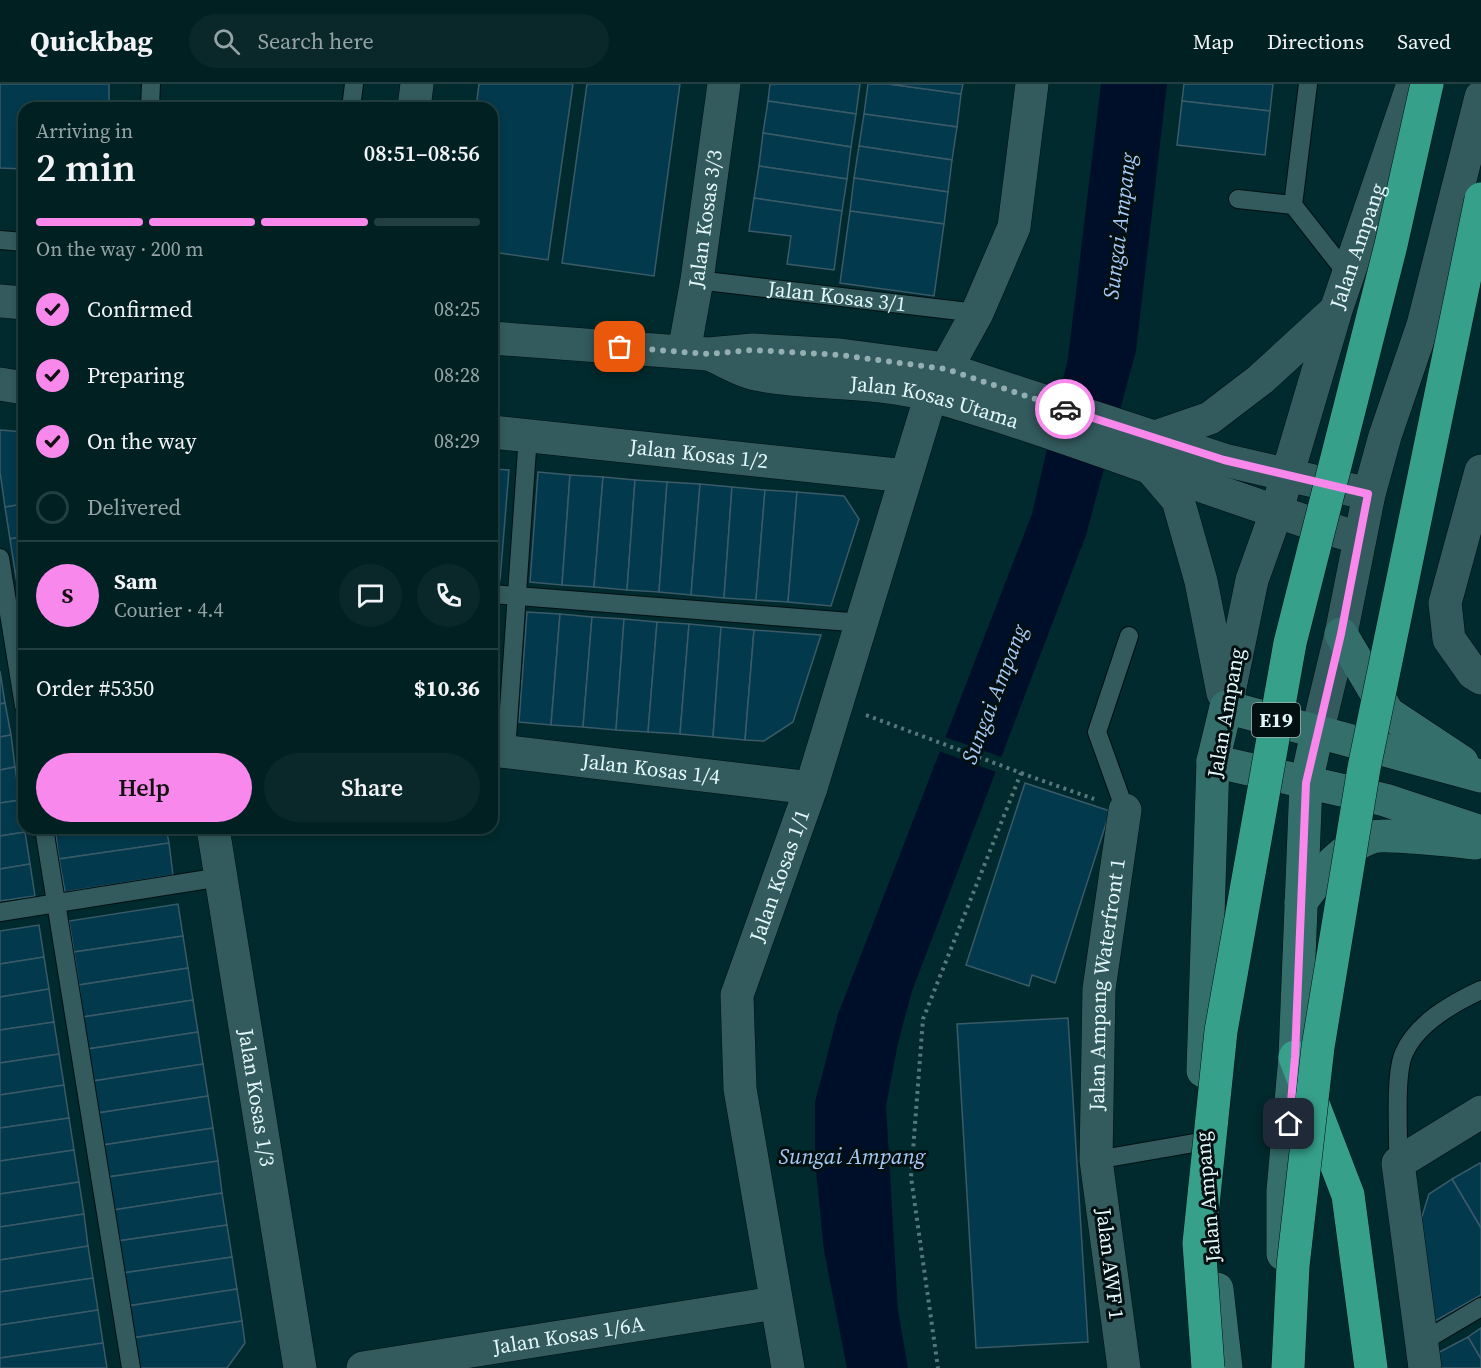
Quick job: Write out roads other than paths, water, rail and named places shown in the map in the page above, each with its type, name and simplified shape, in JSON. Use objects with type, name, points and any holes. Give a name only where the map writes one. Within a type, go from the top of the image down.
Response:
[{"type":"highway","name":"E19","points":[[1208,1368],[1198,1243],[1221,1031],[1290,644],[1391,245],[1426,84]]},
{"type":"highway","points":[[1287,1368],[1293,1266],[1318,1047],[1364,768],[1481,199]]},
{"type":"highway","points":[[1295,1057],[1348,1195],[1371,1368]]},
{"type":"main road","points":[[1341,634],[1388,713],[1481,775]]},
{"type":"main road","points":[[1226,707],[1481,775]]},
{"type":"main road","name":"Jalan Ampang","points":[[1226,707],[1213,761],[1200,1142],[1226,1368]]},
{"type":"main road","points":[[1287,1368],[1283,1191],[1295,1057],[1306,783],[1317,733]]},
{"type":"main road","points":[[1213,761],[1385,800],[1481,832]]},
{"type":"main road","points":[[1301,902],[1327,866],[1344,851],[1374,836],[1481,843]]},
{"type":"street","points":[[415,102],[417,84]]},
{"type":"street","name":"Jalan Kosas 3/3","points":[[696,353],[697,280],[724,84]]},
{"type":"street","points":[[948,386],[1014,227],[1032,84]]},
{"type":"street","name":"Jalan Ampang","points":[[1226,707],[1252,580],[1276,513],[1336,310],[1413,84]]},
{"type":"street","points":[[1317,733],[1341,634],[1368,494],[1423,325],[1481,98]]},
{"type":"street","points":[[0,301],[18,302]]},
{"type":"street","points":[[1226,707],[1201,580],[1178,500],[1142,449],[1210,418],[1260,379],[1336,310]]},
{"type":"street","name":"Jalan Kosas Utama","points":[[498,338],[696,353],[760,375],[843,382],[948,386],[1142,449],[1276,513],[1359,538]]},
{"type":"street","points":[[0,384],[18,387]]},
{"type":"street","name":"Jalan Kosas 1/1","points":[[788,1368],[740,1089],[737,995],[811,788],[906,476],[948,386]]},
{"type":"street","name":"Jalan Kosas 1/2","points":[[498,432],[906,476]]},
{"type":"street","name":"Jalan Kosas Utama","points":[[1142,449],[1224,460],[1368,494]]},
{"type":"street","points":[[1480,475],[1444,603],[1449,639],[1473,673],[1481,678]]},
{"type":"street","name":"Jalan Kosas 1/4","points":[[499,751],[811,788]]},
{"type":"street","name":"Jalan Ampang Waterfront 1","points":[[1096,1160],[1099,989],[1125,810]]},
{"type":"street","name":"Jalan Kosas 1/3","points":[[214,834],[300,1368]]},
{"type":"street","points":[[1424,1355],[1398,1163],[1481,1112]]},
{"type":"street","name":"Jalan AWF 1","points":[[1096,1160],[1124,1368]]},
{"type":"street","name":"Jalan Kosas 1/6A","points":[[363,1368],[775,1303]]},
{"type":"lane","points":[[150,102],[151,84]]},
{"type":"lane","points":[[352,102],[354,84]]},
{"type":"lane","points":[[1308,84],[1293,205],[1348,275]]},
{"type":"lane","points":[[1238,200],[1293,205]]},
{"type":"lane","points":[[0,240],[18,242]]},
{"type":"lane","name":"Jalan Kosas 3/1","points":[[697,280],[977,313]]},
{"type":"lane","points":[[499,751],[528,435]]},
{"type":"lane","points":[[0,558],[18,669]]},
{"type":"lane","points":[[498,595],[863,623]]},
{"type":"lane","points":[[1125,810],[1097,732],[1129,636]]},
{"type":"lane","points":[[45,834],[131,1368]]},
{"type":"lane","points":[[0,912],[221,878]]},
{"type":"lane","points":[[1398,1163],[1400,1076],[1403,1054],[1418,1030],[1462,999],[1481,990]]},
{"type":"lane","points":[[1096,1160],[1200,1142]]},
{"type":"lane","points":[[1424,1355],[1481,1307]]},
{"type":"water","name":"Sungai Ampang","points":[[1101,84],[1167,84],[1136,351],[1086,535],[912,991],[898,1043],[886,1106],[898,1311],[908,1368],[847,1368],[824,1251],[815,1160],[815,1102],[838,1014],[1032,514],[1068,358]]}]
